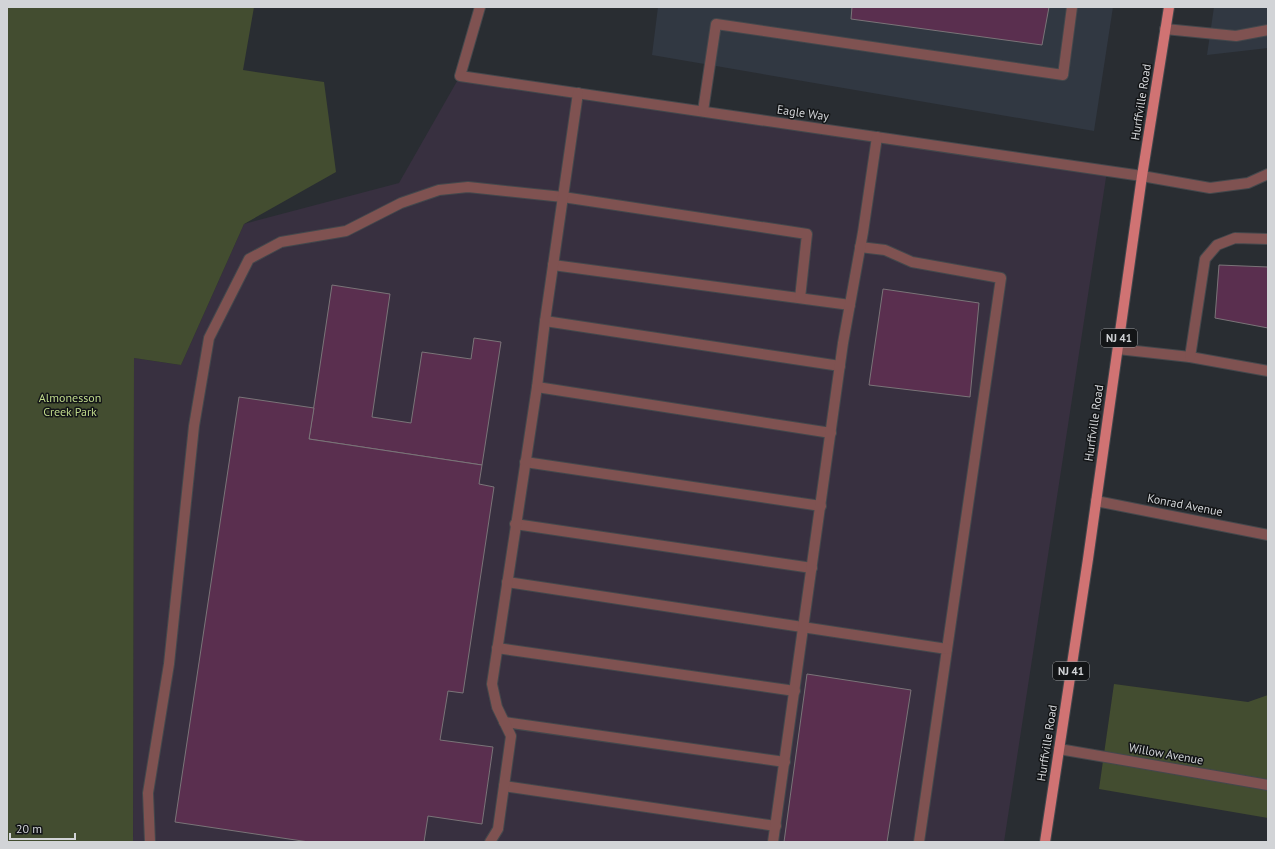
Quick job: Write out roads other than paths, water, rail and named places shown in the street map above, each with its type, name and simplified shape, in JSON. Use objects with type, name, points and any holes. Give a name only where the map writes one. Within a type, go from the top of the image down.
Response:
[{"type":"main road","name":"Hurffville Road","points":[[1045,842],[1096,501],[1142,176],[1169,7]]},
{"type":"street","name":"Eagle Way","points":[[480,7],[460,76],[877,136],[1142,176],[1210,188],[1248,183],[1268,174]]},
{"type":"street","points":[[703,111],[716,24],[1062,75],[1072,7]]},
{"type":"street","points":[[1165,30],[1236,36],[1268,30]]},
{"type":"street","points":[[490,842],[498,829],[511,736],[497,707],[492,684],[578,93]]},
{"type":"street","points":[[773,842],[840,366],[877,136]]},
{"type":"street","points":[[150,842],[148,793],[169,664],[194,426],[209,338],[249,259],[281,242],[346,231],[400,203],[439,190],[468,187],[563,197],[807,234],[800,298]]},
{"type":"street","points":[[1190,358],[1205,259],[1217,245],[1235,238],[1268,239]]},
{"type":"street","points":[[860,247],[885,250],[912,262],[1001,278],[919,842]]},
{"type":"street","points":[[553,265],[850,305]]},
{"type":"street","points":[[545,321],[840,366]]},
{"type":"street","points":[[1118,349],[1190,358],[1268,371]]},
{"type":"street","points":[[536,386],[831,433]]},
{"type":"street","points":[[525,462],[821,506]]},
{"type":"street","name":"Konrad Avenue","points":[[1096,501],[1268,535]]},
{"type":"street","points":[[515,524],[812,568]]},
{"type":"street","points":[[507,582],[947,649]]},
{"type":"street","points":[[497,648],[795,691]]},
{"type":"street","points":[[504,722],[785,762]]},
{"type":"street","name":"Willow Avenue","points":[[1059,749],[1268,785]]},
{"type":"street","points":[[504,786],[776,826]]},
{"type":"park label","name":"Almonesson Creek Park","points":[[70,405]]}]
